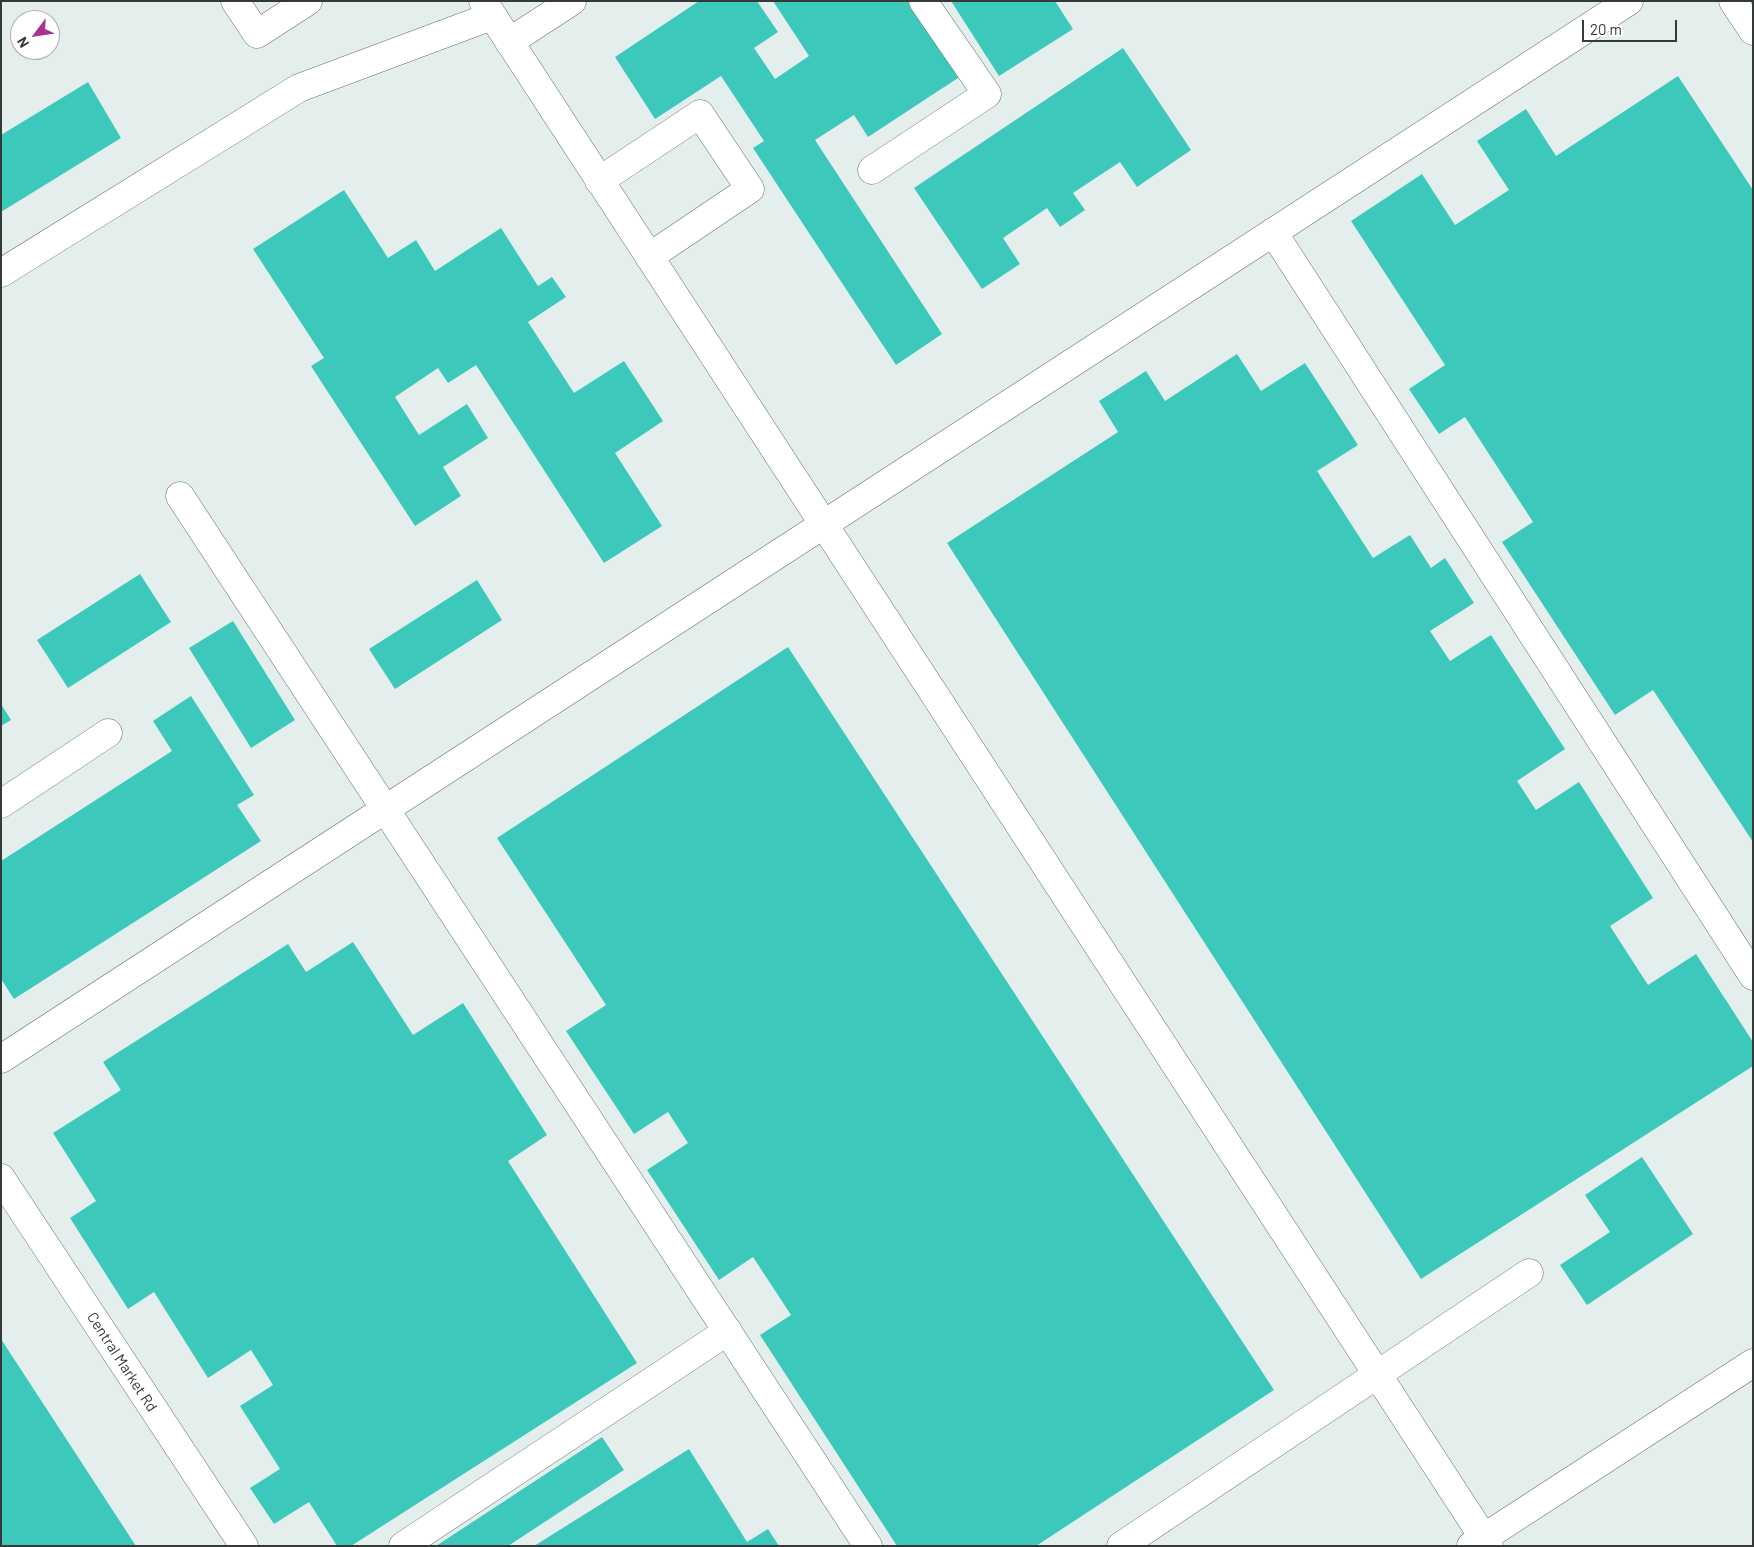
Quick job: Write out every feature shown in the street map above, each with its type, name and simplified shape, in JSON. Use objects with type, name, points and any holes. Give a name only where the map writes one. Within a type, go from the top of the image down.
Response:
[{"type":"street","points":[[236,1],[257,34],[308,1]]},
{"type":"street","points":[[509,42],[572,1]]},
{"type":"street","points":[[872,170],[987,94],[923,1]]},
{"type":"street","points":[[1,1058],[1629,1]]},
{"type":"street","points":[[1733,1],[1753,31]]},
{"type":"street","points":[[1,273],[299,88],[487,9],[1377,1374],[1481,1543],[1753,1362]]},
{"type":"street","points":[[600,181],[700,114],[750,189],[649,257]]},
{"type":"street","points":[[1273,232],[1753,976]]},
{"type":"street","points":[[180,496],[868,1546]]},
{"type":"street","points":[[1,804],[108,733]]},
{"type":"street","name":"Central Market Rd","points":[[1,1178],[244,1546]]},
{"type":"street","points":[[1121,1546],[1528,1273]]},
{"type":"street","points":[[403,1546],[728,1331]]},
{"type":"building","points":[[699,1],[757,1],[778,32],[754,48],[775,79],[809,56],[773,1],[911,1],[961,76],[868,137],[854,115],[815,140],[942,334],[896,365],[753,148],[764,141],[721,76],[655,119],[615,57]]},
{"type":"building","points":[[951,1],[1055,1],[1073,29],[999,76]]},
{"type":"building","points":[[1123,48],[1191,150],[1137,187],[1120,162],[1073,193],[1085,210],[1060,227],[1047,208],[1003,238],[1020,264],[982,289],[914,188]]},
{"type":"building","points":[[1678,76],[1753,190],[1753,842],[1653,690],[1615,715],[1502,542],[1533,522],[1465,417],[1439,434],[1409,389],[1445,365],[1351,221],[1422,174],[1455,225],[1509,190],[1477,141],[1526,109],[1556,156]]},
{"type":"building","points":[[88,82],[121,138],[1,212],[1,135]]},
{"type":"building","points":[[344,190],[388,258],[416,240],[435,271],[501,228],[538,286],[552,277],[566,297],[528,322],[574,393],[624,361],[663,421],[615,453],[662,526],[604,563],[476,365],[448,383],[438,368],[395,397],[419,435],[467,404],[488,438],[443,467],[461,496],[415,526],[311,366],[324,358],[253,249]]},
{"type":"building","points":[[1237,354],[1261,391],[1305,363],[1358,445],[1317,471],[1373,558],[1410,535],[1431,568],[1445,558],[1474,603],[1430,631],[1450,661],[1491,635],[1565,749],[1517,781],[1536,810],[1579,782],[1653,898],[1610,926],[1648,985],[1696,954],[1753,1042],[1753,1066],[1421,1279],[947,543],[1118,432],[1099,401],[1146,371],[1165,401]]},
{"type":"building","points":[[140,574],[171,622],[68,688],[37,640]]},
{"type":"building","points":[[477,580],[502,620],[395,689],[369,649]]},
{"type":"building","points":[[233,621],[295,720],[251,748],[189,648]]},
{"type":"building","points":[[788,647],[1274,1390],[1036,1546],[897,1546],[760,1335],[791,1315],[753,1257],[719,1280],[647,1170],[688,1143],[668,1112],[634,1134],[566,1031],[606,1005],[497,838]]},
{"type":"building","points":[[191,696],[254,795],[237,805],[261,841],[14,999],[1,979],[1,861],[172,751],[153,721]]},
{"type":"building","points":[[1,704],[11,720],[1,726]]},
{"type":"building","points":[[353,942],[413,1035],[463,1003],[547,1135],[508,1161],[637,1363],[351,1546],[337,1546],[309,1502],[274,1524],[250,1488],[280,1469],[240,1406],[273,1385],[251,1350],[208,1378],[154,1292],[128,1309],[70,1218],[96,1201],[53,1133],[121,1090],[103,1062],[288,944],[306,972]]},
{"type":"building","points":[[1642,1157],[1693,1234],[1587,1305],[1560,1265],[1610,1232],[1585,1195]]},
{"type":"building","points":[[1,1339],[136,1546],[1,1546]]},
{"type":"building","points":[[602,1437],[624,1470],[508,1546],[436,1546]]},
{"type":"building","points":[[689,1449],[747,1542],[768,1529],[779,1546],[534,1546]]}]
